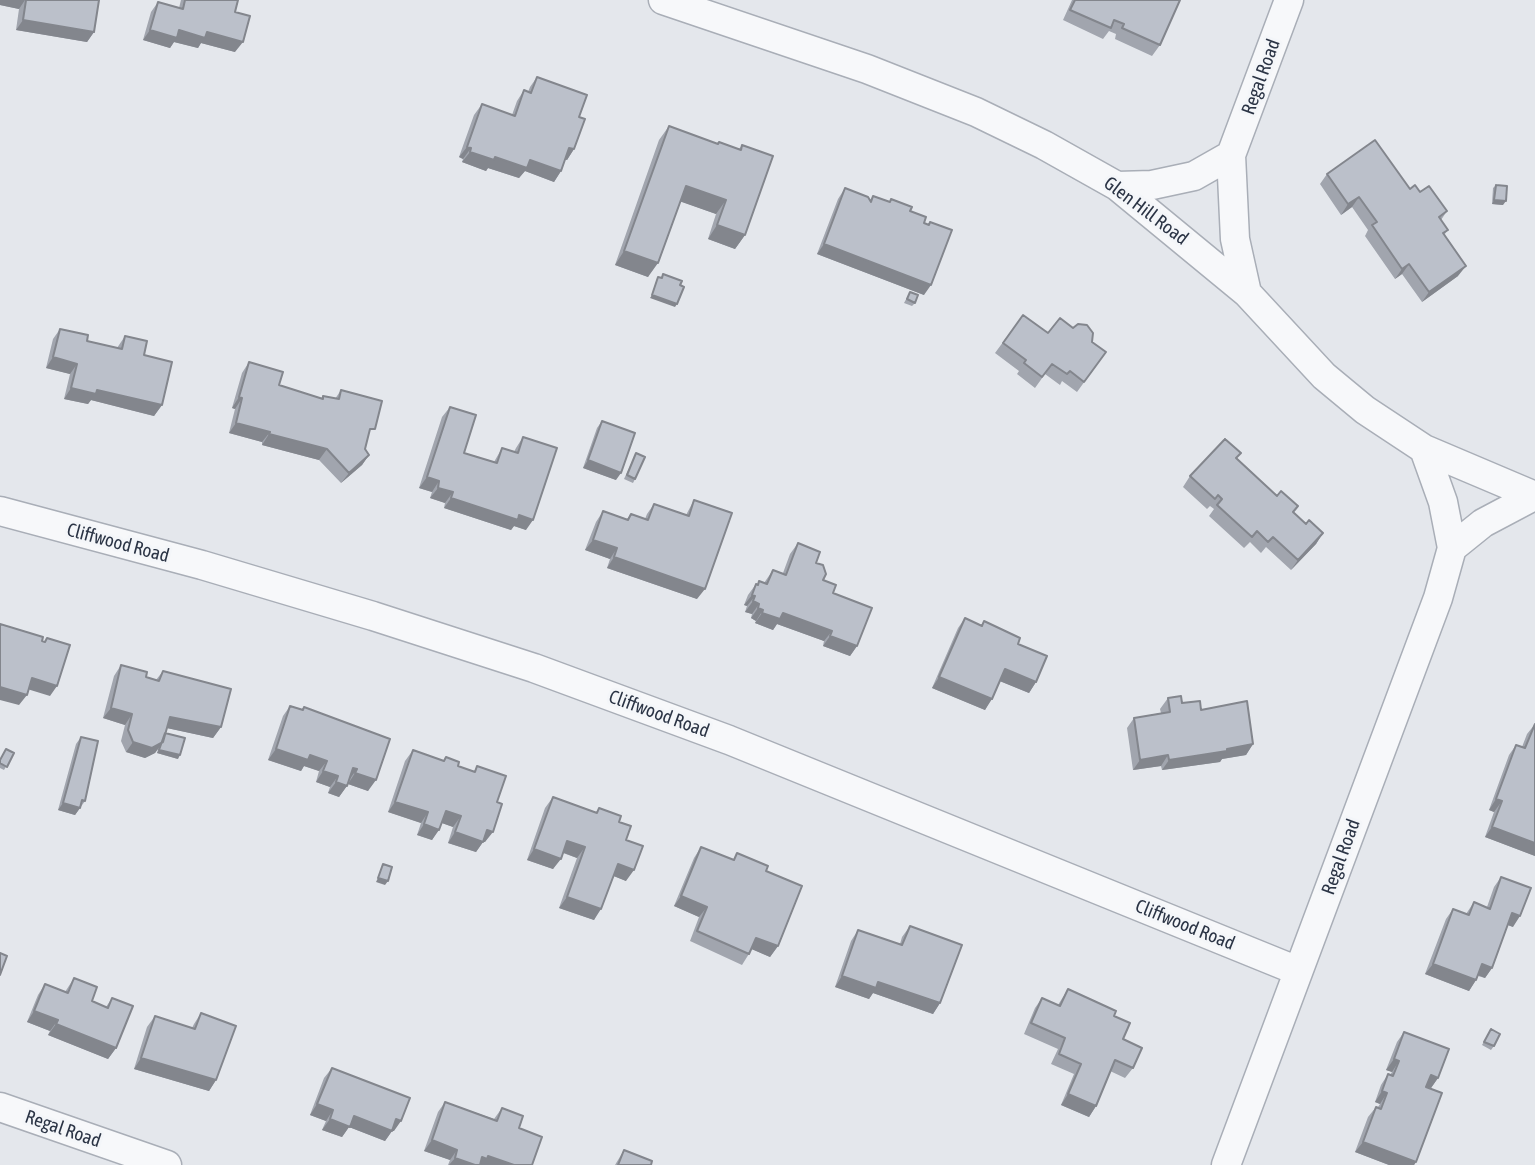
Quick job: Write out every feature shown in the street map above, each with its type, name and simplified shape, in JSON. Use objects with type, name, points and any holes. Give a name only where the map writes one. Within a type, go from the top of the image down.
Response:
[{"type":"street","name":"Glen Hill Road","points":[[663,0],[867,69],[976,112],[1044,145],[1118,186],[1247,293],[1324,376],[1365,410],[1423,449],[1535,496]]},
{"type":"street","name":"Regal Road","points":[[1247,293],[1236,239],[1231,155],[1289,0]]},
{"type":"street","points":[[1118,186],[1152,185],[1194,176],[1231,155]]},
{"type":"street","name":"Regal Road","points":[[1226,1165],[1438,598],[1452,548],[1443,502],[1423,449]]},
{"type":"street","points":[[1452,548],[1483,523],[1535,496]]},
{"type":"street","name":"Cliffwood Road","points":[[0,511],[202,565],[373,615],[534,668],[729,740],[1298,971]]},
{"type":"street","name":"Regal Road","points":[[0,1107],[167,1165]]},
{"type":"building","points":[[26,0],[99,0],[94,32],[23,20]]},
{"type":"building","points":[[185,0],[238,0],[235,12],[250,16],[243,42],[207,32],[205,38],[179,30],[177,38],[150,30],[158,2],[183,9]]},
{"type":"building","points":[[1075,0],[1180,0],[1160,45],[1122,28],[1124,24],[1114,20],[1111,28],[1070,10]]},
{"type":"building","points":[[537,77],[587,95],[579,117],[585,119],[574,149],[569,148],[561,171],[530,160],[527,168],[470,152],[471,148],[467,147],[482,104],[515,116],[524,90],[531,93]]},
{"type":"building","points":[[669,126],[718,144],[719,142],[741,150],[742,145],[773,156],[745,235],[717,225],[726,200],[686,186],[658,263],[624,251]]},
{"type":"building","points":[[1375,140],[1410,189],[1415,185],[1420,192],[1429,186],[1447,211],[1439,217],[1448,230],[1443,233],[1466,266],[1429,292],[1409,264],[1402,269],[1372,225],[1377,222],[1359,197],[1348,204],[1327,174]]},
{"type":"building","points":[[1496,185],[1507,186],[1506,201],[1494,200]]},
{"type":"building","points":[[845,188],[868,197],[871,202],[873,196],[912,207],[910,211],[926,217],[924,223],[929,225],[930,222],[952,230],[931,285],[824,244]]},
{"type":"building","points":[[663,274],[682,281],[680,285],[684,287],[677,304],[652,295],[658,277],[662,278]]},
{"type":"building","points":[[910,292],[918,295],[915,303],[907,299]]},
{"type":"building","points":[[1023,315],[1048,333],[1060,318],[1073,328],[1078,324],[1087,325],[1093,333],[1092,342],[1106,352],[1084,382],[1070,371],[1067,374],[1052,364],[1042,377],[1024,363],[1026,360],[1003,343]]},
{"type":"building","points":[[60,329],[88,335],[87,341],[122,349],[125,336],[147,341],[144,355],[172,362],[162,405],[97,390],[96,394],[71,388],[77,364],[53,357]]},
{"type":"building","points":[[249,362],[283,372],[279,385],[323,399],[323,396],[339,399],[341,390],[382,401],[375,429],[370,429],[365,449],[369,455],[349,473],[327,449],[236,423],[242,398],[239,397]]},
{"type":"building","points":[[450,407],[476,415],[464,453],[497,463],[502,448],[518,453],[523,437],[557,448],[533,520],[519,515],[518,520],[451,498],[453,492],[438,488],[439,481],[427,477]]},
{"type":"building","points":[[602,421],[635,433],[621,473],[588,460]]},
{"type":"building","points":[[1225,439],[1241,453],[1236,458],[1277,496],[1281,491],[1298,506],[1293,512],[1306,524],[1309,520],[1323,533],[1298,560],[1273,537],[1268,542],[1257,531],[1252,537],[1217,505],[1222,499],[1218,495],[1215,499],[1190,476]]},
{"type":"building","points":[[636,453],[645,457],[635,479],[627,475]]},
{"type":"building","points":[[694,500],[732,513],[705,589],[614,557],[617,548],[593,540],[603,511],[628,520],[631,514],[648,520],[654,504],[689,516]]},
{"type":"building","points":[[798,543],[820,552],[816,563],[823,565],[826,574],[823,580],[836,585],[833,593],[872,608],[857,646],[830,636],[832,631],[783,613],[780,619],[762,613],[763,610],[758,608],[759,604],[753,601],[755,596],[752,595],[759,581],[767,584],[773,570],[786,575]]},
{"type":"building","points":[[965,618],[982,626],[984,621],[1020,638],[1018,644],[1047,656],[1036,682],[1005,669],[992,699],[939,677]]},
{"type":"building","points":[[0,624],[43,637],[42,641],[45,642],[47,638],[70,645],[57,686],[32,678],[27,695],[0,687]]},
{"type":"building","points":[[121,665],[147,672],[146,677],[159,681],[163,671],[231,689],[221,727],[170,717],[163,742],[152,748],[133,742],[128,730],[132,714],[111,708]]},
{"type":"building","points":[[1181,696],[1182,703],[1200,701],[1201,710],[1247,701],[1253,744],[1169,760],[1168,755],[1140,760],[1134,718],[1170,712],[1168,698]]},
{"type":"building","points":[[290,706],[303,710],[304,707],[390,739],[376,780],[355,773],[357,769],[353,768],[347,786],[336,782],[338,776],[323,771],[327,761],[310,755],[308,760],[276,749]]},
{"type":"building","points":[[1535,724],[1535,843],[1492,827],[1502,801],[1496,799],[1516,745],[1525,748]]},
{"type":"building","points":[[165,733],[185,738],[180,755],[159,750]]},
{"type":"building","points":[[81,737],[98,741],[85,801],[82,800],[80,808],[63,803]]},
{"type":"building","points":[[6,749],[14,753],[7,767],[0,763]]},
{"type":"building","points":[[413,750],[444,761],[446,757],[459,762],[458,766],[475,772],[477,766],[506,776],[497,802],[502,804],[493,832],[487,830],[483,842],[455,832],[461,816],[446,811],[439,830],[424,824],[428,812],[395,802]]},
{"type":"building","points":[[553,797],[597,813],[599,808],[621,816],[619,822],[631,826],[626,840],[643,846],[634,870],[618,864],[601,909],[567,897],[585,847],[567,841],[561,859],[534,849]]},
{"type":"building","points":[[701,847],[734,860],[737,853],[768,866],[766,871],[802,886],[778,946],[756,938],[749,954],[697,931],[707,907],[681,896]]},
{"type":"building","points":[[383,864],[392,867],[388,881],[378,878]]},
{"type":"building","points":[[1501,877],[1531,888],[1520,916],[1512,913],[1492,968],[1482,964],[1476,980],[1433,964],[1453,909],[1469,915],[1474,902],[1490,909]]},
{"type":"building","points":[[910,926],[962,945],[940,1003],[878,982],[876,988],[842,976],[858,930],[902,945]]},
{"type":"building","points":[[0,953],[7,956],[0,975]]},
{"type":"building","points":[[74,978],[97,987],[92,1001],[108,1008],[112,998],[133,1006],[116,1048],[56,1024],[58,1020],[34,1011],[45,984],[68,993]]},
{"type":"building","points":[[1068,989],[1116,1011],[1114,1016],[1130,1023],[1123,1039],[1142,1048],[1133,1068],[1115,1060],[1096,1106],[1068,1094],[1081,1064],[1059,1054],[1065,1038],[1031,1023],[1042,998],[1060,1006]]},
{"type":"building","points":[[201,1013],[236,1026],[216,1080],[141,1058],[155,1016],[195,1029]]},
{"type":"building","points":[[1491,1029],[1500,1034],[1494,1046],[1484,1042]]},
{"type":"building","points":[[1404,1032],[1449,1049],[1438,1078],[1431,1075],[1426,1087],[1442,1093],[1416,1162],[1363,1142],[1376,1107],[1381,1109],[1387,1093],[1382,1091],[1388,1074],[1393,1076],[1399,1061],[1394,1059]]},
{"type":"building","points":[[332,1068],[410,1098],[401,1121],[396,1119],[392,1131],[354,1116],[350,1127],[330,1119],[333,1110],[317,1104]]},
{"type":"building","points":[[445,1102],[497,1121],[502,1108],[523,1116],[519,1128],[542,1137],[532,1165],[514,1165],[488,1156],[487,1159],[482,1157],[480,1165],[475,1165],[455,1158],[457,1150],[432,1140]]},
{"type":"building","points":[[624,1150],[652,1161],[651,1165],[618,1165]]}]
